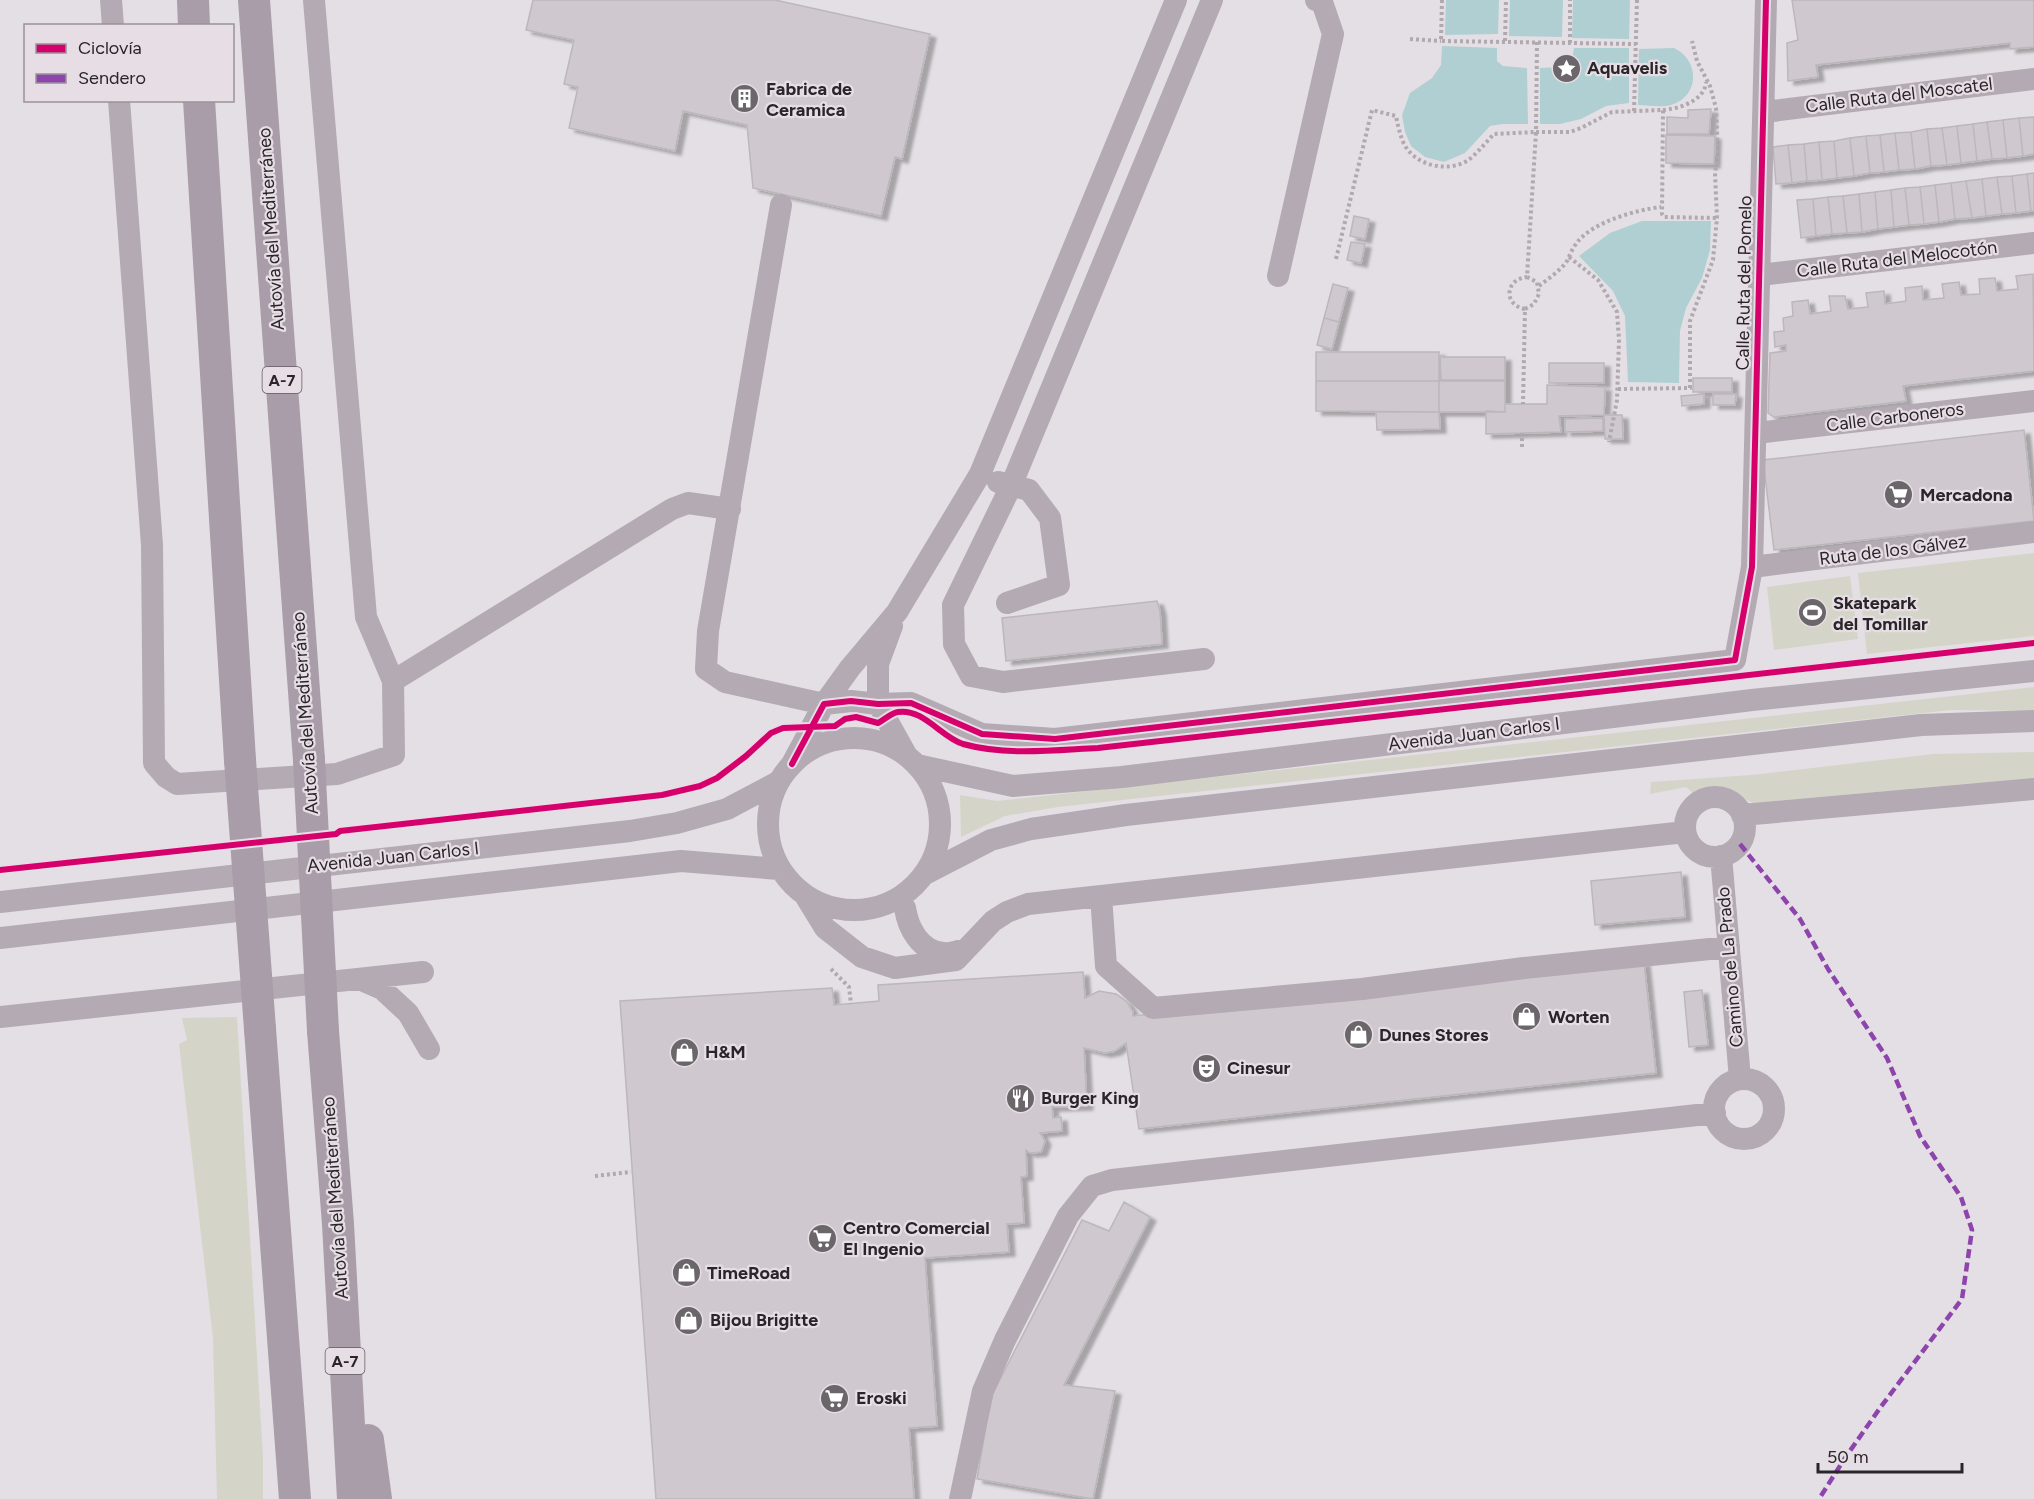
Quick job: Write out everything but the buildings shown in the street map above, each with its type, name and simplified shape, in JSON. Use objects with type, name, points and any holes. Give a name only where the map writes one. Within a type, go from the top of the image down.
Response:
[{"type":"highway","points":[[193,0],[194,24]]},
{"type":"highway","name":"Autovía del Mediterráneo","points":[[254,0],[309,760],[323,1031],[338,1224],[352,1499]]},
{"type":"highway","points":[[199,102],[240,760],[295,1499]]},
{"type":"highway","points":[[338,1224],[376,1499]]},
{"type":"highway","points":[[275,1499],[277,1273]]},
{"type":"street","points":[[111,0],[113,24]]},
{"type":"street","points":[[119,102],[152,546],[154,763],[165,777],[177,784],[337,774],[394,755],[393,681],[366,617],[314,0]]},
{"type":"street","points":[[1176,0],[980,474],[897,612],[849,668],[824,704],[792,764],[778,782],[772,796],[767,830],[772,853],[779,869],[806,897],[825,928],[862,957],[895,968],[957,960],[993,921],[1007,912],[1028,904],[1685,832]]},
{"type":"street","points":[[1204,659],[1003,682],[971,676],[954,644],[953,605],[1011,486],[1212,0]]},
{"type":"street","points":[[1278,276],[1333,34],[1322,2],[1316,0]]},
{"type":"street","name":"Calle Ruta del Pomelo","points":[[878,704],[911,703],[982,734],[1054,740],[1735,660],[1752,567],[1766,0]]},
{"type":"street","name":"Calle Ruta del Moscatel","points":[[1764,112],[2034,79]]},
{"type":"street","points":[[781,205],[708,631],[706,669],[725,682],[824,704],[851,701],[878,704]]},
{"type":"street","name":"Calle Ruta del Melocotón","points":[[1760,275],[2034,243]]},
{"type":"street","name":"Calle Carboneros","points":[[1756,433],[2034,401]]},
{"type":"street","points":[[980,474],[1029,490],[1050,518],[1059,585],[1007,603]]},
{"type":"street","points":[[393,681],[672,509],[688,503],[730,509]]},
{"type":"street","name":"Ruta de los Gálvez","points":[[1752,567],[2034,532]]},
{"type":"street","points":[[806,897],[824,906],[859,911],[892,902],[908,891],[924,874],[934,855],[940,824],[935,796],[878,704],[878,664],[897,612]]},
{"type":"street","name":"Avenida Juan Carlos I","points":[[912,761],[1013,786],[1122,777],[1752,700],[2034,671]]},
{"type":"street","points":[[924,874],[990,840],[1031,829],[1126,815],[1921,725],[2034,721]]},
{"type":"street","points":[[792,764],[821,744],[855,738],[883,743],[912,761]]},
{"type":"street","name":"Avenida Juan Carlos I","points":[[0,902],[630,831],[676,823],[727,809],[778,782]]},
{"type":"street","points":[[1742,815],[2034,789]]},
{"type":"street","points":[[1713,797],[1725,799],[1735,804],[1742,815],[1745,825],[1744,834],[1740,844],[1727,855],[1705,856],[1696,850],[1686,837],[1687,815],[1693,806],[1703,799],[1713,797]]},
{"type":"street","name":"Camino de La Prado","points":[[1721,856],[1740,1079]]},
{"type":"street","points":[[0,938],[681,861],[779,869]]},
{"type":"street","points":[[1101,896],[1106,966],[1153,1008],[1362,989],[1535,967],[1729,947]]},
{"type":"street","points":[[905,908],[907,922],[918,940],[928,947],[944,954],[957,951],[975,941]]},
{"type":"street","points":[[0,1017],[423,972]]},
{"type":"street","points":[[358,979],[382,989],[408,1013],[429,1049]]},
{"type":"street","points":[[1740,1079],[1756,1080],[1764,1086],[1772,1097],[1774,1107],[1769,1126],[1756,1137],[1746,1139],[1736,1138],[1724,1131],[1716,1120],[1715,1113],[1717,1096],[1733,1080],[1740,1079]]},
{"type":"street","points":[[960,1499],[983,1391],[1005,1340],[1068,1216],[1092,1186],[1112,1180],[1715,1113]]},
{"type":"path","points":[[1441,41],[1442,0]]},
{"type":"path","points":[[1505,41],[1506,0]]},
{"type":"path","points":[[1569,43],[1570,0]]},
{"type":"path","points":[[1634,111],[1637,0]]},
{"type":"path","points":[[1410,39],[1636,44]]},
{"type":"path","points":[[1618,389],[1690,388],[1690,321],[1713,260],[1717,218],[1715,172],[1718,152],[1718,119],[1714,98],[1697,61],[1692,41]]},
{"type":"path","points":[[1527,277],[1536,132],[1537,42]]},
{"type":"path","points":[[1336,259],[1372,110],[1396,116],[1403,142],[1409,151],[1427,164],[1459,165],[1469,160],[1494,134],[1570,132],[1612,112],[1673,109],[1691,101],[1704,91],[1706,81]]},
{"type":"path","points":[[1662,110],[1661,207],[1664,217],[1717,218]]},
{"type":"path","points":[[1539,286],[1554,275],[1569,257],[1575,244],[1587,233],[1618,217],[1661,207]]},
{"type":"path","points":[[1569,257],[1598,280],[1617,312],[1618,389],[1609,442]]},
{"type":"path","points":[[1527,277],[1539,286],[1537,301],[1525,309],[1512,303],[1508,295],[1510,287],[1516,281],[1527,277]]},
{"type":"path","points":[[1523,404],[1525,309]]},
{"type":"path","points":[[1522,433],[1522,447]]},
{"type":"path","points":[[831,969],[849,987],[851,1004]]},
{"type":"path","points":[[595,1176],[631,1172]]},
{"type":"shaded area","points":[[2034,553],[2034,636],[1867,654],[1858,573]]},
{"type":"shaded area","name":"Skatepark del Tomillar","points":[[1850,576],[1858,639],[1774,650],[1767,587]]},
{"type":"shaded area","points":[[2034,687],[2034,711],[1951,710],[1058,807],[1005,816],[961,837],[960,795],[997,801]]},
{"type":"shaded area","points":[[2034,752],[2034,778],[1753,803],[1721,789],[1695,795],[1686,787],[1650,794],[1651,782],[1751,775],[1933,754]]},
{"type":"shaded area","points":[[237,1017],[263,1458],[263,1499],[217,1499],[213,1338],[179,1044],[187,1040],[182,1018]]},
{"type":"water","points":[[1446,0],[1499,0],[1498,34],[1445,35]]},
{"type":"water","points":[[1510,0],[1563,0],[1562,37],[1509,36]]},
{"type":"water","points":[[1573,0],[1630,0],[1629,39],[1572,38]]},
{"type":"water","points":[[1442,46],[1497,48],[1497,61],[1503,66],[1527,68],[1528,124],[1490,126],[1465,153],[1444,162],[1425,157],[1411,146],[1405,132],[1402,115],[1410,93],[1432,78],[1441,65]]},
{"type":"water","points":[[1574,48],[1629,48],[1629,103],[1606,106],[1581,119],[1560,124],[1540,124],[1540,68],[1563,67],[1572,59]]},
{"type":"water","points":[[1674,48],[1689,61],[1692,69],[1692,86],[1687,94],[1671,105],[1638,105],[1639,49]]},
{"type":"water","points":[[1642,221],[1711,221],[1710,250],[1702,278],[1686,308],[1680,331],[1679,383],[1628,382],[1625,316],[1613,291],[1579,256],[1610,233]]},
{"type":"marked path","points":[[1740,844],[1800,919],[1828,969],[1887,1058],[1920,1136],[1961,1197],[1972,1230],[1962,1299],[1880,1408],[1819,1499]]},
{"type":"cycle path","points":[[792,764],[824,704],[851,701],[878,704],[911,703],[982,734],[1055,739],[1735,660],[1752,567],[1766,0]]},
{"type":"cycle path","points":[[0,870],[336,834],[340,831],[662,795],[700,786],[717,778],[771,733],[783,728],[835,726],[845,719],[856,717],[878,723],[898,712],[916,714],[955,740],[979,748],[1013,751],[1098,748],[2034,643]]},
{"type":"place","name":"Aquavelis","points":[[1566,68]]},
{"type":"place","name":"Fabrica de Ceramica","points":[[745,99]]},
{"type":"place","name":"Mercadona","points":[[1899,495]]},
{"type":"place","name":"Skatepark del Tomillar","points":[[1812,613]]},
{"type":"place","name":"Worten","points":[[1527,1017]]},
{"type":"place","name":"Dunes Stores","points":[[1358,1035]]},
{"type":"place","name":"H&M","points":[[684,1052]]},
{"type":"place","name":"Cinesur","points":[[1206,1068]]},
{"type":"place","name":"Burger King","points":[[1020,1098]]},
{"type":"place","name":"Centro Comercial El Ingenio","points":[[822,1238]]},
{"type":"place","name":"TimeRoad","points":[[686,1273]]},
{"type":"place","name":"Bijou Brigitte","points":[[689,1320]]},
{"type":"place","name":"Eroski","points":[[835,1398]]}]
